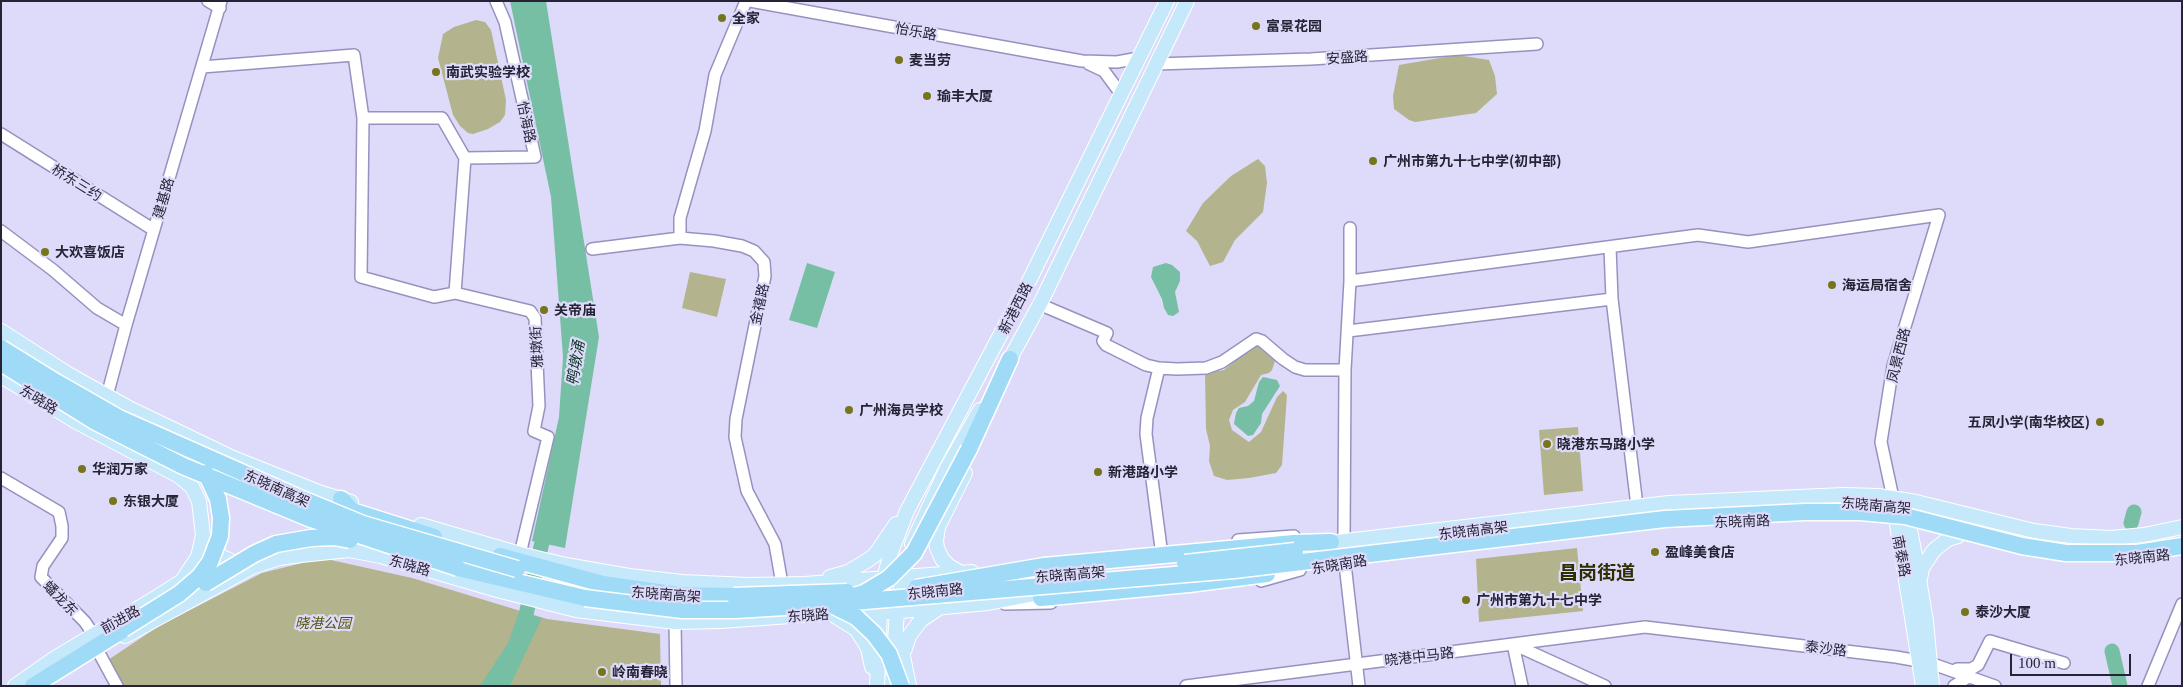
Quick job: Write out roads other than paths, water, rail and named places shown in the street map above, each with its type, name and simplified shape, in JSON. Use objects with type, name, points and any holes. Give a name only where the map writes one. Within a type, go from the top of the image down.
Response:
[{"type":"highway","name":"东晓南高架","points":[[1,348],[74,393],[137,427],[309,502],[387,531],[475,558],[578,584],[650,594],[734,596],[900,591],[1234,570],[1705,516],[1815,512],[1875,513],[1925,520],[2022,546],[2066,553],[2129,554],[2182,546]]},
{"type":"highway","points":[[818,611],[864,593],[889,578],[907,561],[927,532],[969,449],[1010,359]]},
{"type":"highway","name":"东晓南高架","points":[[1,363],[94,421],[176,463],[311,519],[458,568],[514,589],[550,597],[585,598],[654,608],[697,611],[818,611],[900,591],[1225,559],[1664,508],[1721,505],[1843,501],[1882,503],[1924,509],[2028,536],[2090,544],[2145,542],[2177,533]]},
{"type":"highway","points":[[33,686],[179,594],[200,576],[214,553],[221,527],[218,499],[204,471],[192,459],[137,427]]},
{"type":"highway","points":[[341,499],[352,510],[442,539],[588,580],[632,589],[686,596]]},
{"type":"highway","points":[[123,629],[254,554],[287,541],[334,537],[438,562]]},
{"type":"highway","points":[[900,591],[1044,566],[1337,541]]},
{"type":"highway","points":[[900,591],[1041,598],[1203,582],[1300,570]]},
{"type":"highway","points":[[734,596],[808,599],[830,604],[848,612],[866,625],[882,644],[893,664],[900,686]]},
{"type":"main road","name":"新港西路","points":[[900,591],[894,544],[910,505],[1023,293],[1167,1]]},
{"type":"main road","name":"新港西路","points":[[876,686],[880,615],[900,591],[910,548],[922,519],[947,468],[1010,359],[1039,304],[1187,1]]},
{"type":"main road","points":[[1,331],[106,396],[245,462],[321,493],[401,520],[523,555],[629,576],[682,582],[804,584],[900,591]]},
{"type":"main road","points":[[961,573],[949,566],[937,548],[938,527],[995,411],[1006,382],[1010,359]]},
{"type":"main road","name":"东晓路","points":[[1,376],[120,446],[179,476],[192,487],[199,501],[203,535]]},
{"type":"main road","points":[[199,501],[205,484],[220,467],[245,462]]},
{"type":"main road","points":[[280,558],[311,543],[319,532],[324,518],[325,506],[321,493]]},
{"type":"main road","name":"东晓南路","points":[[900,591],[992,584],[1050,573],[1277,551],[1337,541],[1637,506],[1712,500],[1861,495],[1894,498],[1951,509],[2054,534],[2111,538],[2177,533],[2182,527]]},
{"type":"main road","name":"南泰路","points":[[1894,498],[1920,582],[1925,662],[1923,686]]},
{"type":"main road","points":[[804,584],[848,572],[875,555],[910,505]]},
{"type":"main road","name":"东晓南路","points":[[900,591],[942,607],[988,603],[1036,594],[1238,572],[1300,570],[1542,537],[1664,525],[1826,518],[1902,524],[2026,553],[2081,561],[2128,560],[2182,552]]},
{"type":"main road","name":"南泰路","points":[[1902,524],[1925,662],[1932,686]]},
{"type":"main road","points":[[203,535],[212,550],[222,557],[243,566],[252,567]]},
{"type":"main road","name":"前进路","points":[[15,686],[35,670],[182,581],[198,557],[203,535]]},
{"type":"main road","points":[[1920,582],[1922,568],[1934,550],[1948,539],[1958,536]]},
{"type":"main road","points":[[894,544],[910,548]]},
{"type":"main road","name":"东晓路","points":[[252,567],[280,558],[338,550],[363,552],[514,589]]},
{"type":"main road","name":"前进路","points":[[42,686],[98,651],[252,567]]},
{"type":"main road","points":[[1007,567],[1050,573]]},
{"type":"main road","name":"东晓南路","points":[[900,591],[961,573],[1007,567]]},
{"type":"main road","points":[[900,591],[903,656],[909,686]]},
{"type":"main road","points":[[892,686],[900,591]]},
{"type":"main road","name":"东晓路","points":[[550,597],[576,610],[675,622],[721,621],[818,611],[880,615],[900,591]]},
{"type":"main road","points":[[900,686],[903,656],[913,629],[921,620],[942,607]]},
{"type":"main road","points":[[818,611],[856,629],[868,648],[876,686]]},
{"type":"street","points":[[208,1],[220,5]]},
{"type":"street","name":"怡海路","points":[[465,158],[535,157],[505,22],[496,1]]},
{"type":"street","points":[[592,249],[680,238],[680,218],[705,131],[715,75],[746,1]]},
{"type":"street","name":"怡乐路","points":[[750,1],[1082,61]]},
{"type":"street","name":"建基路","points":[[106,396],[220,5]]},
{"type":"street","name":"安盛路","points":[[1156,64],[1311,59],[1537,44]]},
{"type":"street","points":[[202,67],[354,55],[363,118],[361,277],[434,297],[455,293],[465,158],[442,118],[363,118]]},
{"type":"street","points":[[1082,61],[1117,62],[1139,58]]},
{"type":"street","points":[[1082,61],[1104,71],[1121,94]]},
{"type":"street","name":"桥东三约","points":[[1,134],[154,230]]},
{"type":"street","name":"凤景西路","points":[[1610,247],[1698,235],[1748,242],[1939,215],[1893,366],[1881,442],[1894,498]]},
{"type":"street","points":[[1337,541],[1348,332],[1350,228]]},
{"type":"street","points":[[1,231],[53,270],[97,308],[126,325]]},
{"type":"street","name":"金禧路","points":[[680,238],[742,246],[754,251],[764,262],[765,276],[736,419],[735,437],[747,490],[774,544],[782,584]]},
{"type":"street","points":[[1350,281],[1610,247],[1612,299],[1637,506]]},
{"type":"street","name":"雅墩街","points":[[455,293],[530,311],[535,318],[539,406],[534,431],[548,437],[523,555]]},
{"type":"street","points":[[1348,332],[1612,299]]},
{"type":"street","points":[[1039,304],[1107,333],[1103,341],[1106,345],[1146,365],[1158,368],[1206,368],[1222,362],[1241,351],[1251,341],[1256,340],[1262,341],[1283,360],[1295,367],[1305,370],[1345,370]]},
{"type":"street","points":[[1158,368],[1146,418],[1146,434],[1161,548]]},
{"type":"street","points":[[58,411],[73,410],[82,399],[80,386],[68,374]]},
{"type":"street","points":[[106,396],[110,421],[120,446]]},
{"type":"street","name":"蟠龙东","points":[[1,478],[59,512],[62,538],[43,566],[40,577],[85,622],[93,634]]},
{"type":"street","name":"东晓南路","points":[[1007,567],[1062,557],[1278,536],[1337,541]]},
{"type":"street","points":[[1345,564],[1359,686]]},
{"type":"street","name":"东晓南路","points":[[988,603],[1041,604],[1237,585],[1300,570]]},
{"type":"street","points":[[1033,576],[1032,583],[1036,594]]},
{"type":"street","points":[[804,584],[818,611]]},
{"type":"street","points":[[2148,686],[2182,604]]},
{"type":"street","points":[[675,622],[676,686]]},
{"type":"street","name":"晓港中马路","points":[[1186,686],[1636,627],[1653,627]]},
{"type":"street","name":"泰沙路","points":[[1653,627],[1925,662],[1995,686]]},
{"type":"street","points":[[1950,669],[1971,670],[1978,665],[1990,642],[2064,663]]},
{"type":"street","points":[[1513,644],[1522,686]]},
{"type":"street","points":[[1513,644],[1605,686]]},
{"type":"street","points":[[98,651],[117,686]]},
{"type":"street","points":[[1954,686],[1970,676]]},
{"type":"water","points":[[510,1],[546,1],[599,337],[565,548],[532,541],[559,417],[563,357],[551,197]]},
{"type":"water","points":[[807,263],[835,272],[817,328],[789,320]]},
{"type":"water","points":[[1166,263],[1172,265],[1180,272],[1180,281],[1175,292],[1179,312],[1173,316],[1168,315],[1164,308],[1162,299],[1151,277],[1153,267]]},
{"type":"water","points":[[1263,377],[1277,380],[1280,386],[1262,414],[1261,423],[1253,435],[1248,436],[1234,424],[1236,413],[1239,408],[1248,406],[1254,401],[1259,382]]},
{"type":"water","points":[[519,612],[542,618],[511,684],[509,686],[480,686],[508,643]]},
{"type":"waterway","points":[[2131,523],[2134,512]]},
{"type":"waterway","name":"鸭墩涌","points":[[522,633],[546,524]]},
{"type":"waterway","points":[[2112,651],[2120,686]]},
{"type":"place","name":"全家","points":[[722,18]]},
{"type":"place","name":"富景花园","points":[[1256,26]]},
{"type":"place","name":"麦当劳","points":[[899,60]]},
{"type":"place","name":"南武实验学校","points":[[436,72]]},
{"type":"place","name":"瑜丰大厦","points":[[927,96]]},
{"type":"place","name":"广州市第九十七中学(初中部)","points":[[1373,161]]},
{"type":"place","name":"大欢喜饭店","points":[[45,252]]},
{"type":"place","name":"海运局宿舍","points":[[1832,285]]},
{"type":"place","name":"关帝庙","points":[[544,310]]},
{"type":"place","name":"广州海员学校","points":[[849,410]]},
{"type":"place","name":"五凤小学(南华校区)","points":[[2100,422]]},
{"type":"place","name":"晓港东马路小学","points":[[1547,444]]},
{"type":"place","name":"华润万家","points":[[82,469]]},
{"type":"place","name":"新港路小学","points":[[1098,472]]},
{"type":"place","name":"东银大厦","points":[[113,501]]},
{"type":"place","name":"盈峰美食店","points":[[1655,552]]},
{"type":"place","name":"广州市第九十七中学","points":[[1466,600]]},
{"type":"place","name":"泰沙大厦","points":[[1965,612]]},
{"type":"place","name":"岭南春晓","points":[[602,672]]},
{"type":"district","name":"昌岗街道","points":[[1597,572]]},
{"type":"park label","name":"晓港公园","points":[[323,623]]}]
